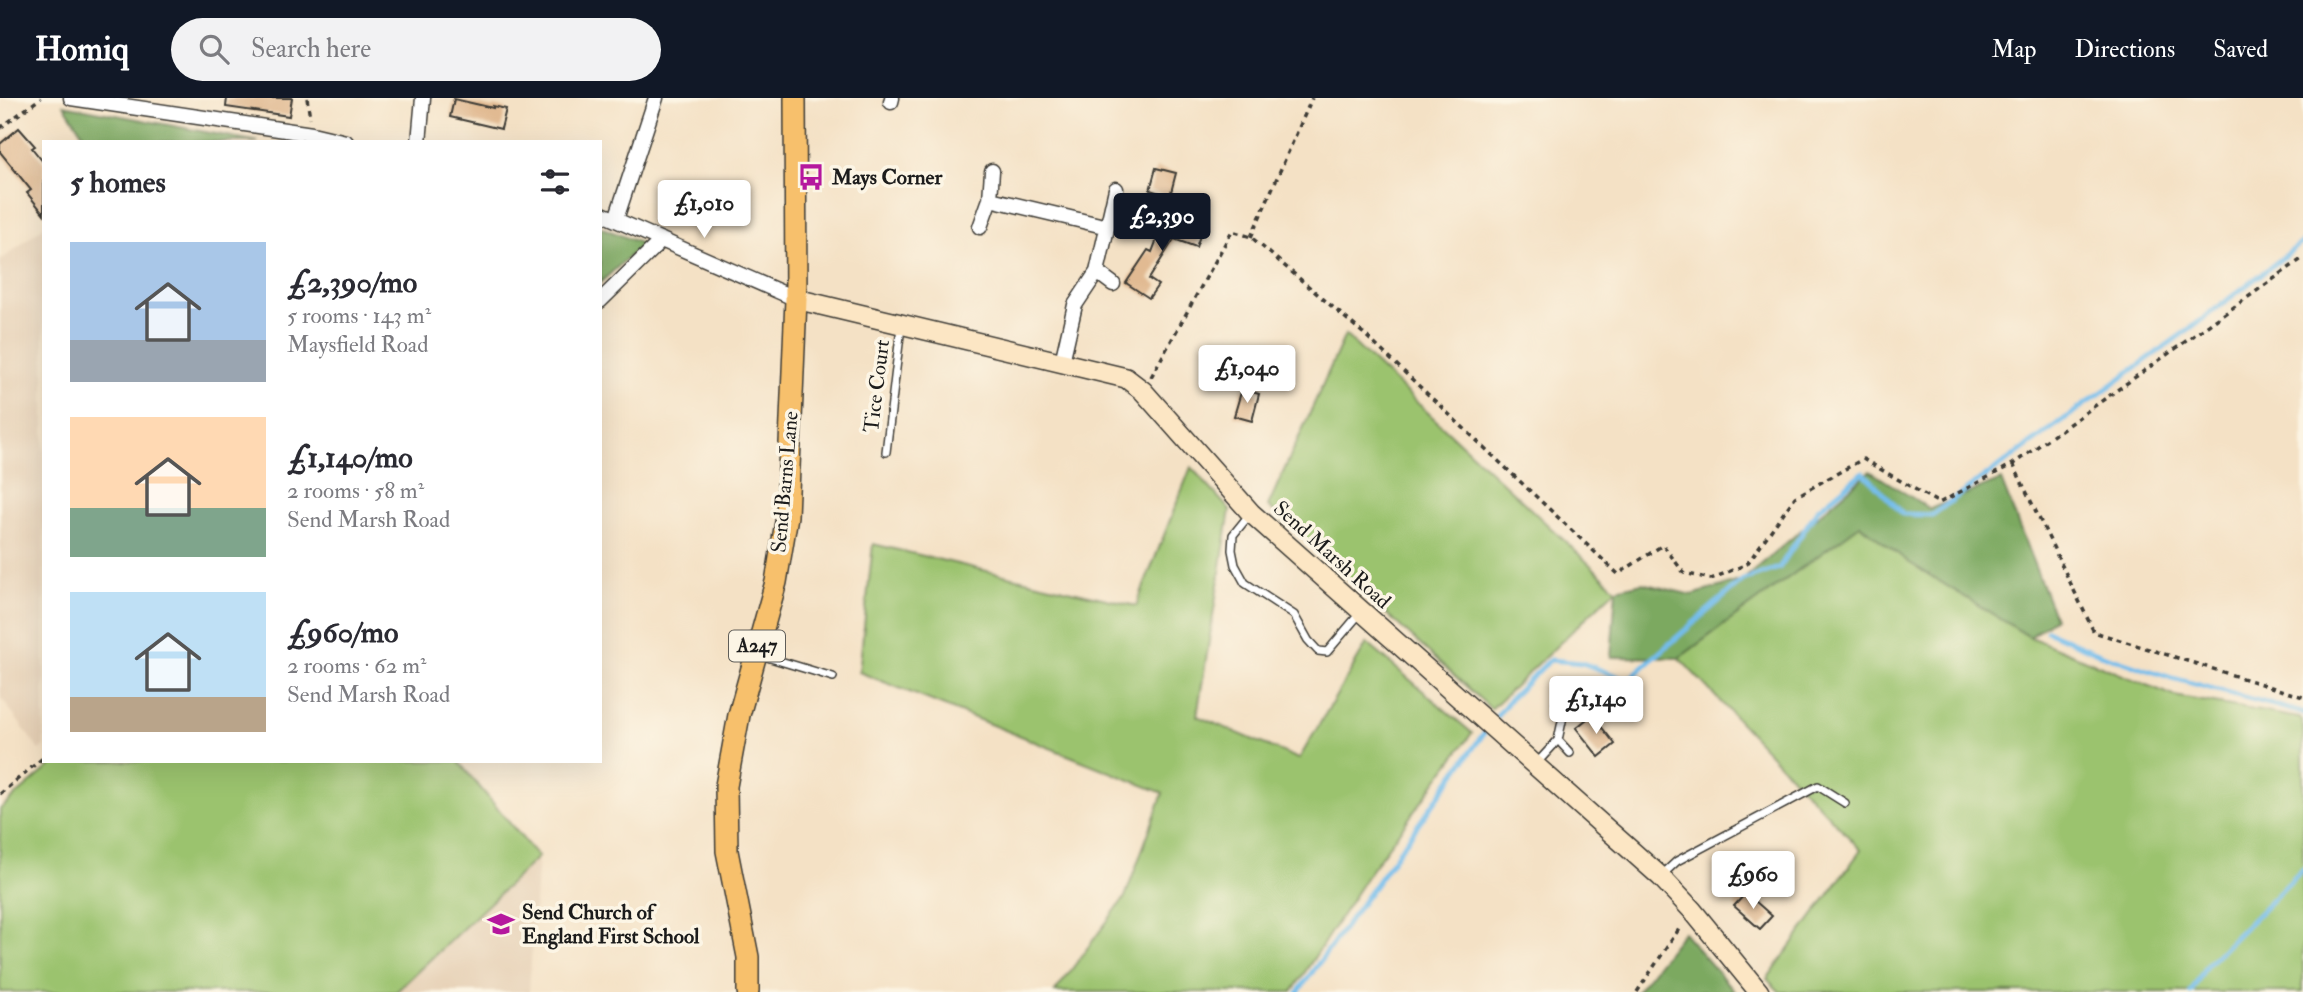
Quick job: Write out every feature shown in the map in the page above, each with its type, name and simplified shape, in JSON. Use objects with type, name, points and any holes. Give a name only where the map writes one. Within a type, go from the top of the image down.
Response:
[{"type":"main road","name":"A247","points":[[795,98],[796,299]]},
{"type":"main road","name":"Send Marsh Road","points":[[796,299],[1126,378],[1143,391],[1251,513],[1661,877],[1692,910],[1759,992]]},
{"type":"main road","name":"Send Barns Lane","points":[[748,992],[748,957],[727,851],[726,786],[739,715],[776,582],[787,516],[796,299]]},
{"type":"street","points":[[71,98],[338,140]]},
{"type":"street","points":[[419,140],[423,98]]},
{"type":"street","points":[[616,219],[656,98]]},
{"type":"street","points":[[980,227],[990,199],[992,171]]},
{"type":"street","points":[[1062,362],[1075,305],[1097,272],[1116,190]]},
{"type":"street","points":[[990,199],[1108,227]]},
{"type":"street","points":[[602,214],[796,299]]},
{"type":"street","points":[[602,299],[662,240]]},
{"type":"street","points":[[1097,272],[1113,284]]},
{"type":"lane","name":"Tice Court","points":[[886,452],[902,325]]},
{"type":"lane","points":[[1251,513],[1233,535],[1235,565],[1245,583],[1294,615],[1318,652],[1327,652],[1361,612]]},
{"type":"lane","points":[[755,654],[833,677]]},
{"type":"lane","points":[[1535,765],[1558,740],[1564,712]]},
{"type":"lane","points":[[1558,740],[1570,753]]},
{"type":"lane","points":[[1661,877],[1677,861],[1818,786],[1845,803]]},
{"type":"path","points":[[0,128],[41,98]]},
{"type":"path","points":[[307,98],[312,134]]},
{"type":"path","points":[[1251,237],[1312,98]]},
{"type":"path","points":[[1143,391],[1232,231],[1251,237],[1363,333],[1618,574],[1663,545],[1684,573],[1711,579],[1747,564],[1795,497],[1863,459],[1939,503],[2013,464],[2303,258]]},
{"type":"path","points":[[2013,464],[2094,632],[2303,697]]},
{"type":"path","points":[[0,794],[42,759]]},
{"type":"path","points":[[1637,992],[1692,910]]},
{"type":"shaded area","points":[[42,228],[42,748],[39,750],[0,696],[0,261]]},
{"type":"shaded area","name":"Send Church of England First School","points":[[538,857],[529,992],[396,992]]},
{"type":"green space","points":[[64,105],[248,140],[87,140]]},
{"type":"green space","points":[[602,228],[643,244],[602,281]]},
{"type":"green space","points":[[1345,335],[1616,589],[1491,709],[1268,506]]},
{"type":"green space","points":[[1191,467],[1230,510],[1197,716],[1299,759],[1367,643],[1472,733],[1371,870],[1292,992],[1055,992],[1125,897],[1163,793],[859,672],[873,544],[1136,606]]},
{"type":"green space","points":[[1870,471],[1930,509],[2001,480],[2055,618],[2030,637],[1910,563],[1860,525],[1679,658],[1611,657],[1616,589],[1642,583],[1692,595],[1743,580]]},
{"type":"green space","points":[[1860,524],[1910,563],[2030,637],[2174,696],[2299,718],[2303,721],[2303,992],[1780,992],[1767,979],[1861,850],[1679,658]]},
{"type":"green space","points":[[54,763],[460,763],[538,857],[396,992],[0,992],[0,809]]},
{"type":"green space","points":[[1683,932],[1735,992],[1636,992]]},
{"type":"building","points":[[227,98],[292,98],[289,116],[226,107]]},
{"type":"building","points":[[454,99],[506,109],[501,129],[450,117]]},
{"type":"building","points":[[19,128],[35,146],[32,148],[42,160],[42,212],[27,193],[31,190],[0,152],[0,144]]},
{"type":"building","points":[[1156,168],[1176,173],[1170,196],[1150,190]]},
{"type":"building","points":[[1166,216],[1202,230],[1196,247],[1174,239],[1149,279],[1158,285],[1149,298],[1126,283],[1148,250],[1152,252]]},
{"type":"building","points":[[1242,389],[1259,394],[1252,421],[1234,416]]},
{"type":"building","points":[[1558,686],[1580,693],[1574,710],[1552,703]]},
{"type":"building","points":[[1592,715],[1615,744],[1599,757],[1576,728]]},
{"type":"building","points":[[1746,893],[1772,916],[1760,929],[1734,906]]},
{"type":"waterway","points":[[1497,716],[1511,698],[1550,660],[1582,663],[1628,680],[1743,580],[1779,568],[1818,509],[1863,472],[1903,514],[1932,515],[2196,324],[2303,242]]},
{"type":"waterway","points":[[2047,631],[2100,654],[2169,677],[2303,713]]},
{"type":"waterway","points":[[1298,992],[1484,733]]},
{"type":"waterway","points":[[2191,992],[2206,966],[2303,869]]},
{"type":"place","name":"Mays Corner","points":[[811,177]]},
{"type":"place","name":"Send Church of England First School","points":[[501,924]]}]
